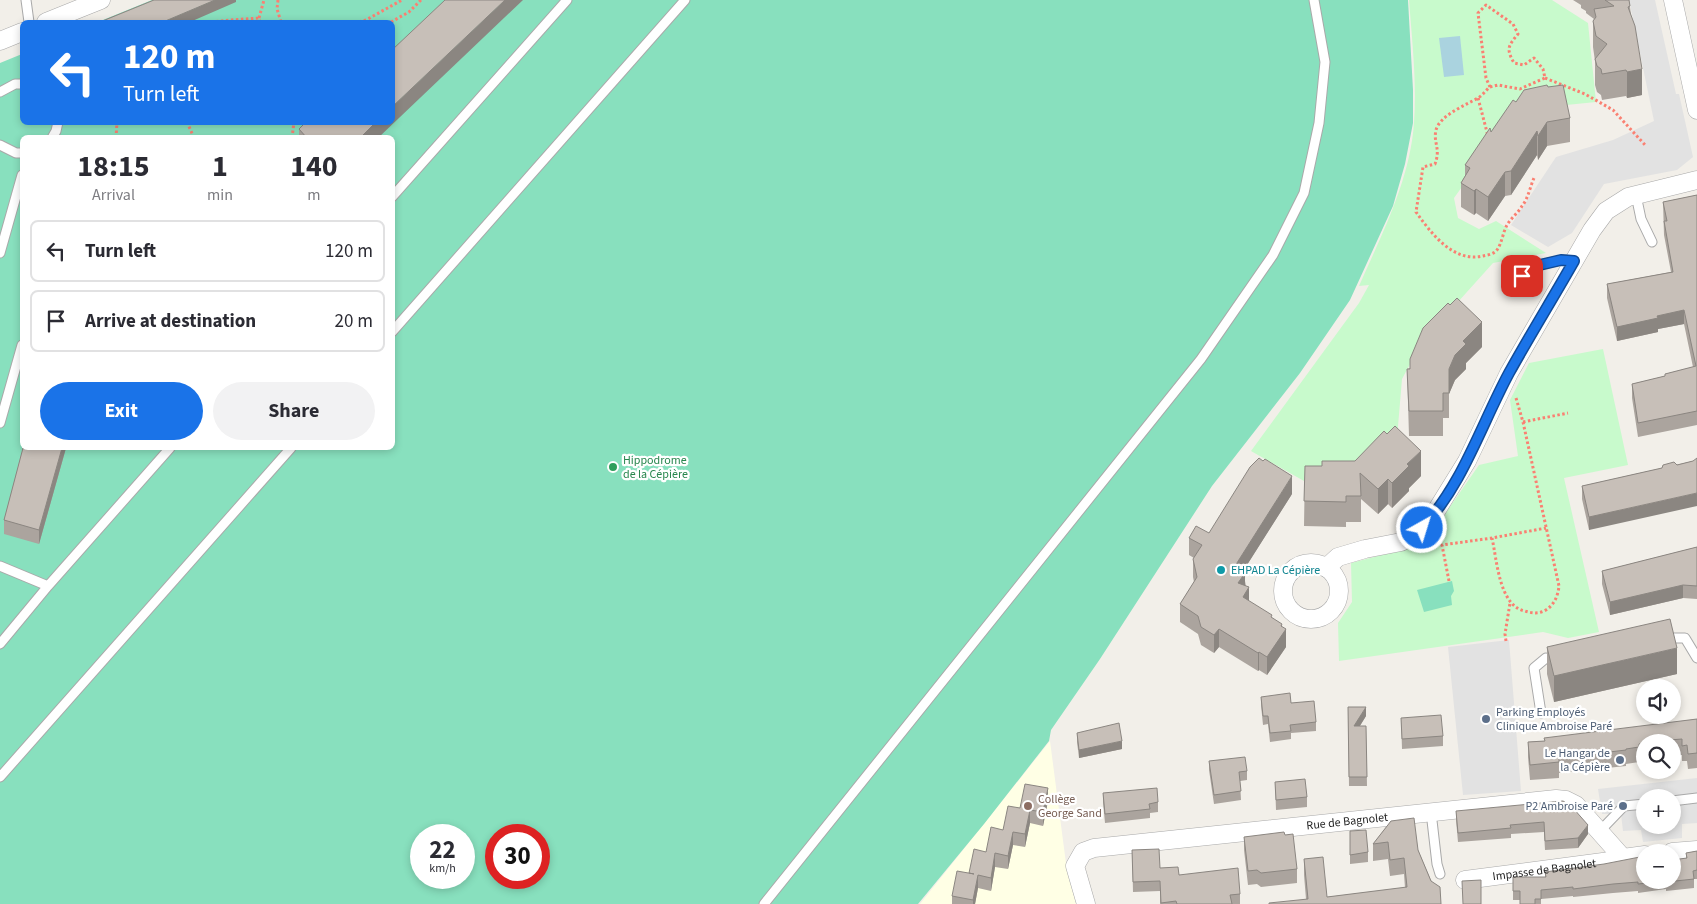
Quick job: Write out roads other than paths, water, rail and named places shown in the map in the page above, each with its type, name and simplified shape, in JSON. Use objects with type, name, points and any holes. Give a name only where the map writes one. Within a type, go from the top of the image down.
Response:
[{"type":"street","points":[[52,20],[101,0]]},
{"type":"street","points":[[1674,0],[1697,110]]},
{"type":"street","points":[[0,41],[20,33]]},
{"type":"street","points":[[1326,568],[1338,557],[1400,542],[1417,534],[1433,516],[1468,461],[1509,374],[1592,230],[1606,211],[1628,197],[1697,180]]},
{"type":"street","name":"Rue de Bagnolet","points":[[1086,904],[1075,866],[1084,852],[1094,848],[1556,799],[1566,800],[1576,805],[1623,858]]},
{"type":"street","points":[[1681,851],[1697,850]]},
{"type":"street","points":[[1623,858],[1636,856]]},
{"type":"street","name":"Impasse de Bagnolet","points":[[1465,880],[1623,858]]},
{"type":"lane","points":[[26,0],[29,20]]},
{"type":"lane","points":[[395,193],[567,0]]},
{"type":"lane","points":[[395,329],[685,0]]},
{"type":"lane","points":[[764,904],[1201,359],[1273,255],[1304,193],[1319,123],[1324,62],[1314,0]]},
{"type":"lane","points":[[0,92],[14,84],[20,84]]},
{"type":"lane","points":[[0,145],[20,153]]},
{"type":"lane","points":[[0,252],[20,182]]},
{"type":"lane","points":[[1636,195],[1642,219],[1652,242]]},
{"type":"lane","points":[[1513,284],[1531,267],[1561,260],[1574,261]]},
{"type":"lane","points":[[0,423],[20,352]]},
{"type":"lane","points":[[0,644],[48,586],[168,450]]},
{"type":"lane","points":[[0,778],[289,450]]},
{"type":"lane","points":[[0,566],[48,586]]},
{"type":"lane","points":[[1653,642],[1672,638],[1685,638],[1697,658]]},
{"type":"lane","points":[[1541,713],[1534,668],[1546,658],[1559,661],[1568,659]]},
{"type":"lane","points":[[1681,800],[1697,798]]},
{"type":"lane","points":[[1599,832],[1624,806],[1636,805]]},
{"type":"lane","points":[[1431,812],[1437,864],[1440,874]]},
{"type":"water","points":[[1460,36],[1464,75],[1444,77],[1439,38]]},
{"type":"place","name":"Hippodrome de la Cépière","points":[[613,467]]},
{"type":"place","name":"EHPAD La Cépière","points":[[1221,570]]},
{"type":"place","name":"Parking Employés Clinique Ambroise Paré","points":[[1486,719]]},
{"type":"place","name":"Le Hangar de la Cépière","points":[[1620,760]]},
{"type":"place","name":"Collège George Sand","points":[[1028,806]]},
{"type":"place","name":"P2 Ambroise Paré","points":[[1623,806]]}]
